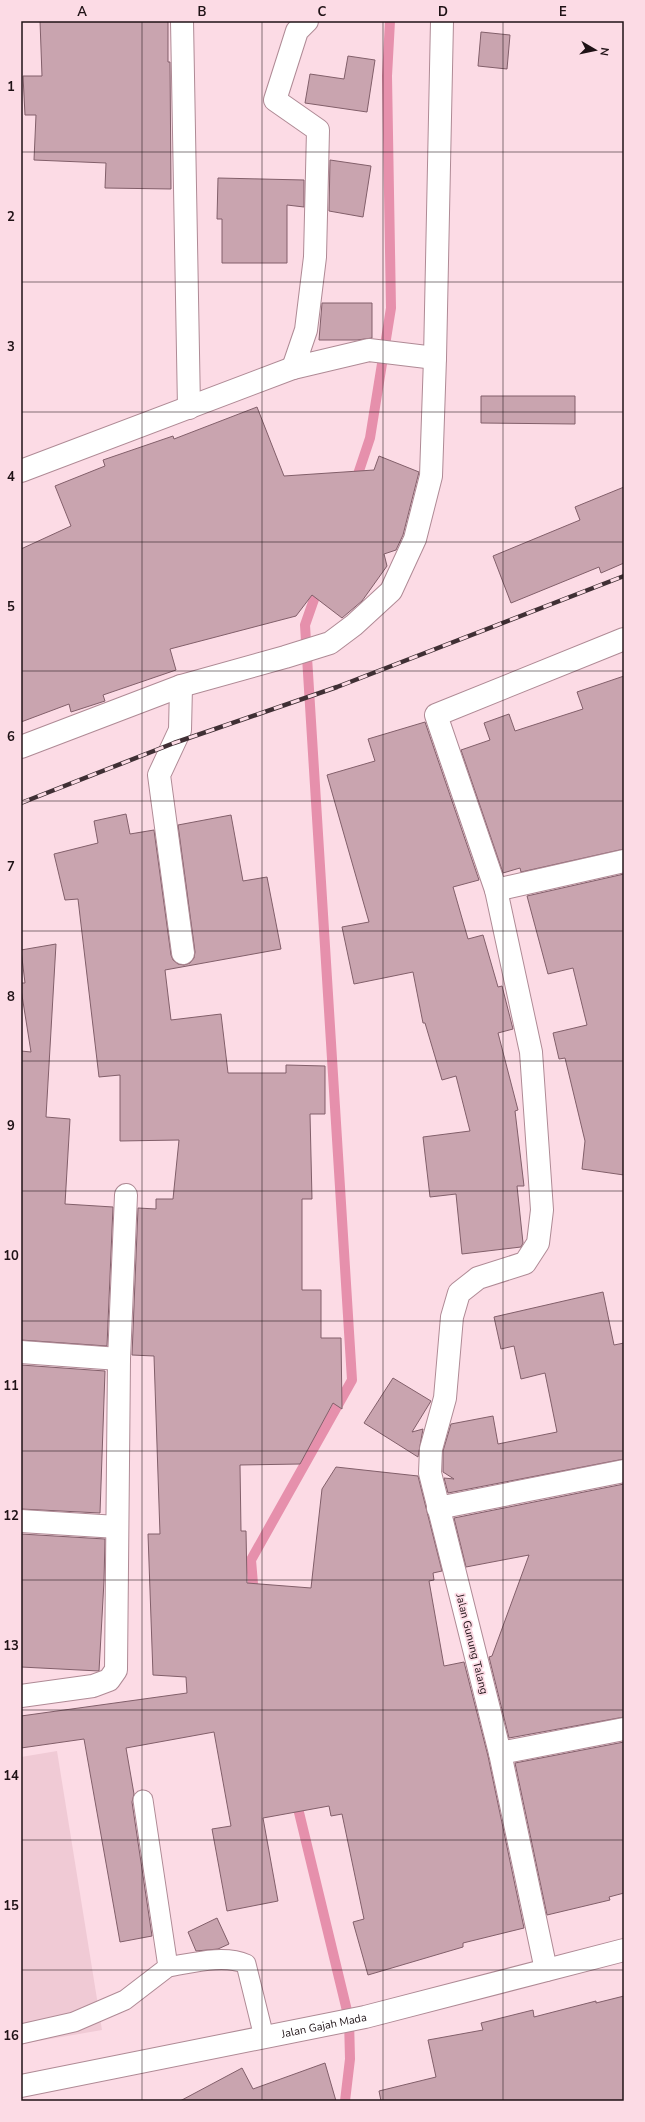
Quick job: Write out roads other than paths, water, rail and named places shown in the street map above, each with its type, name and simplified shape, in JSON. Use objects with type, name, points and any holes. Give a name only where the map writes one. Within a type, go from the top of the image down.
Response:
[{"type":"street","points":[[182,21],[189,408]]},
{"type":"street","points":[[293,368],[306,330],[315,257],[318,130],[274,100],[297,31],[307,21]]},
{"type":"street","points":[[21,748],[181,686],[330,643],[354,625],[391,591],[415,539],[431,476],[442,21]]},
{"type":"street","points":[[21,471],[293,368],[369,350],[435,358]]},
{"type":"street","name":"Jalan Gunung Talang","points":[[546,1970],[500,1753],[430,1474],[432,1449],[444,1398],[452,1317],[459,1293],[478,1278],[525,1263],[538,1243],[542,1210],[531,1052],[496,890],[436,716],[624,639]]},
{"type":"street","points":[[181,686],[180,730],[159,775],[184,953]]},
{"type":"street","points":[[496,890],[624,861]]},
{"type":"street","points":[[21,1696],[93,1686],[109,1680],[116,1670],[119,1359],[126,1195]]},
{"type":"street","points":[[21,1352],[119,1359]]},
{"type":"street","points":[[438,1508],[624,1471]]},
{"type":"street","points":[[21,1521],[117,1527]]},
{"type":"street","points":[[500,1753],[624,1728]]},
{"type":"street","name":"Jalan Gajah Mada","points":[[21,2086],[365,2017],[624,1950]]},
{"type":"lane","points":[[143,1800],[168,1967]]},
{"type":"lane","points":[[21,2034],[74,2022],[124,2000],[168,1967],[197,1962],[236,1959],[246,1964],[264,2038]]},
{"type":"waterway","points":[[355,483],[370,438],[391,308],[387,76],[390,21]]},
{"type":"waterway","points":[[254,1596],[251,1560],[352,1380],[305,625],[319,585]]},
{"type":"waterway","points":[[296,1800],[349,2019],[350,2059],[345,2101]]},
{"type":"railway","points":[[21,803],[174,743],[337,687],[624,576]]}]
